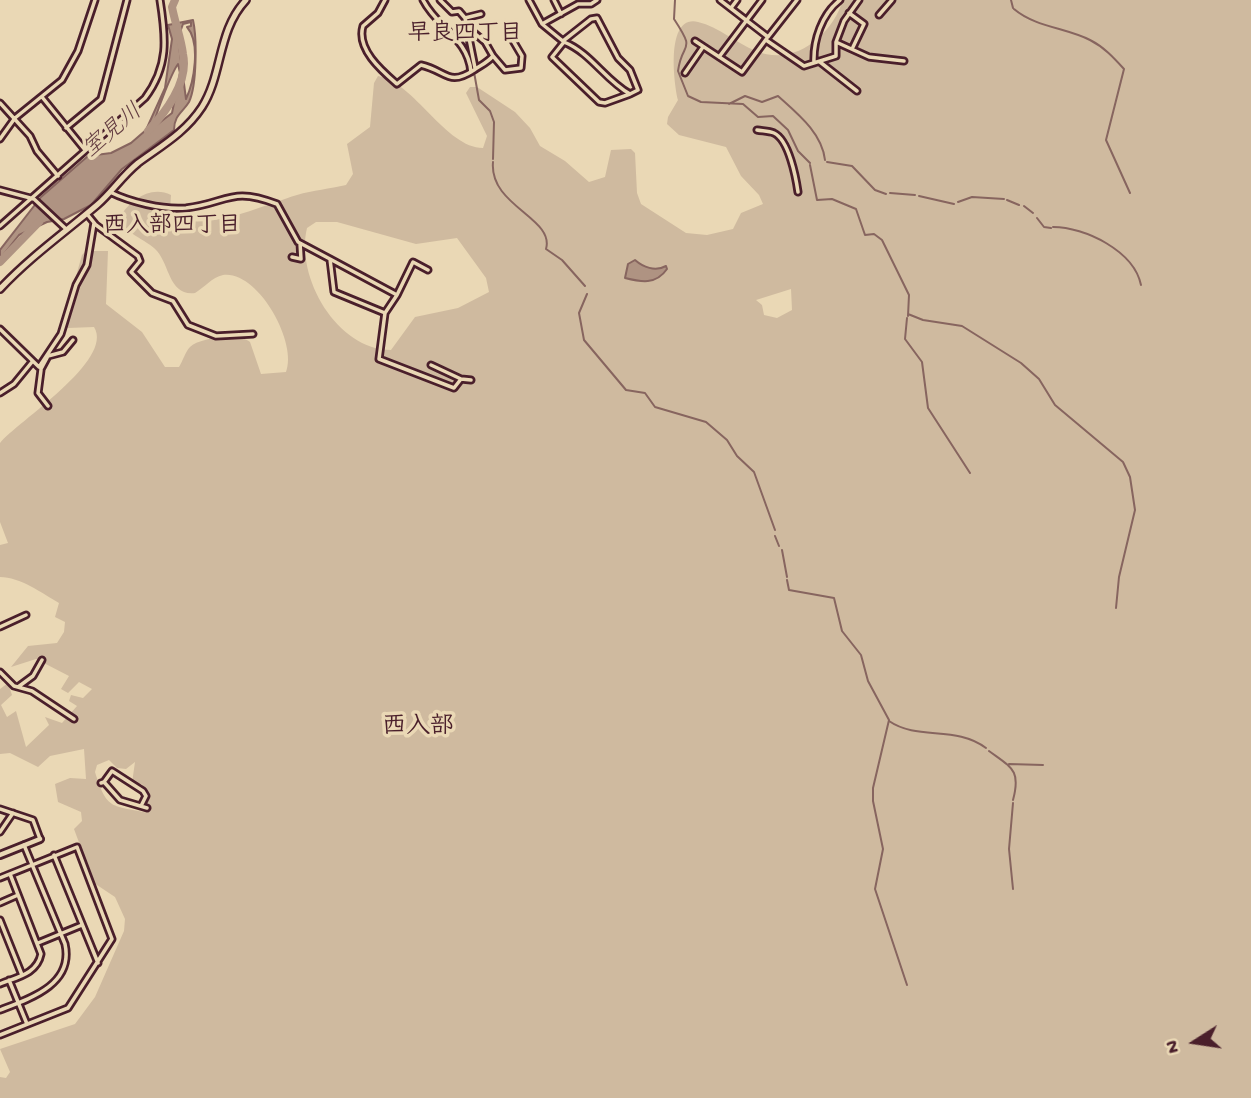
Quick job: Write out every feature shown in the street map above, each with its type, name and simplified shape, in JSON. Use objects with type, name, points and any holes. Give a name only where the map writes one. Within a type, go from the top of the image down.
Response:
[{"type":"main road","points":[[0,289],[30,257],[64,227],[86,214],[139,163],[173,139],[201,108],[210,91],[222,41],[246,0]]},
{"type":"street","points":[[0,139],[15,118],[58,85],[69,69],[95,0]]},
{"type":"street","points":[[66,128],[101,99],[127,0]]},
{"type":"street","points":[[0,226],[145,98],[160,76],[166,35],[160,0]]},
{"type":"street","points":[[385,0],[382,8],[361,31],[371,60],[397,84],[421,65],[454,79],[466,77],[493,56]]},
{"type":"street","points":[[423,0],[443,25],[458,38],[473,70]]},
{"type":"street","points":[[440,0],[452,12],[459,11],[465,18],[473,70]]},
{"type":"street","points":[[529,0],[542,24],[564,41],[577,47],[613,84],[630,94]]},
{"type":"street","points":[[554,0],[561,14]]},
{"type":"street","points":[[542,24],[579,2],[591,4],[597,0]]},
{"type":"street","points":[[720,0],[804,66],[836,56],[836,42],[849,13],[859,0]]},
{"type":"street","points":[[731,8],[737,0]]},
{"type":"street","points":[[719,57],[762,0]]},
{"type":"street","points":[[695,41],[742,72],[796,0]]},
{"type":"street","points":[[814,63],[815,49],[826,15],[841,0]]},
{"type":"street","points":[[879,15],[892,0]]},
{"type":"street","points":[[849,13],[864,24],[853,47]]},
{"type":"street","points":[[465,18],[481,14]]},
{"type":"street","points":[[597,18],[618,58],[630,70],[638,90],[630,94],[605,103],[598,102],[552,57],[564,41],[591,19],[597,18]]},
{"type":"street","points":[[466,26],[485,42],[505,69],[521,68],[522,57],[512,39]]},
{"type":"street","points":[[836,42],[853,47],[869,57],[904,61]]},
{"type":"street","points":[[685,73],[703,47]]},
{"type":"street","points":[[820,62],[857,91]]},
{"type":"street","points":[[41,97],[85,150]]},
{"type":"street","points":[[1,105],[15,118],[58,176]]},
{"type":"street","points":[[757,130],[776,134],[780,138],[793,164],[798,192]]},
{"type":"street","points":[[0,190],[32,198],[64,227]]},
{"type":"street","points":[[110,192],[180,208],[253,194],[277,204],[300,243],[301,259],[292,257]]},
{"type":"street","points":[[86,214],[138,256],[140,261],[131,272],[152,293],[173,301],[188,325],[216,336],[253,334]]},
{"type":"street","points":[[48,405],[38,395],[40,368],[61,334],[76,285],[87,265],[94,223]]},
{"type":"street","points":[[300,243],[397,295]]},
{"type":"street","points":[[330,259],[334,292],[385,313]]},
{"type":"street","points":[[428,270],[413,262],[385,313],[379,359],[454,388],[461,379]]},
{"type":"street","points":[[0,329],[40,368]]},
{"type":"street","points":[[40,368],[48,356],[63,352],[73,340]]},
{"type":"street","points":[[0,393],[14,383],[32,362]]},
{"type":"street","points":[[431,365],[461,379],[471,380]]},
{"type":"street","points":[[0,627],[26,615]]},
{"type":"street","points":[[18,687],[33,677],[42,660]]},
{"type":"street","points":[[0,672],[18,687],[32,691],[74,719]]},
{"type":"street","points":[[141,806],[146,796],[143,791],[112,771],[102,783],[120,800],[141,806],[148,808]]},
{"type":"street","points":[[0,809],[33,820],[40,839],[0,855]]},
{"type":"street","points":[[0,832],[13,813]]},
{"type":"street","points":[[0,1010],[49,989],[62,971],[66,954],[61,933],[24,845]]},
{"type":"street","points":[[0,878],[76,847],[112,939],[68,1008],[0,1035]]},
{"type":"street","points":[[54,855],[98,963]]},
{"type":"street","points":[[0,984],[37,965],[41,954],[10,874]]},
{"type":"street","points":[[0,903],[18,895]]},
{"type":"street","points":[[0,920],[22,975]]},
{"type":"street","points":[[38,943],[82,925]]},
{"type":"street","points":[[9,980],[27,1025]]},
{"type":"shaded area","points":[[843,0],[1251,0],[1251,1098],[0,1098],[0,1077],[6,1078],[10,1072],[0,1049],[75,1024],[95,997],[124,931],[125,919],[115,897],[94,883],[74,829],[82,821],[81,812],[58,802],[55,784],[70,778],[86,779],[84,749],[50,756],[38,767],[10,753],[0,754],[0,689],[8,683],[12,695],[1,705],[7,717],[16,711],[26,747],[49,725],[45,717],[62,723],[77,706],[69,701],[71,695],[83,698],[92,689],[79,682],[68,693],[61,689],[69,676],[36,659],[11,667],[28,646],[57,643],[64,632],[65,622],[55,617],[59,603],[23,583],[0,577],[0,545],[8,543],[0,522],[0,443],[78,373],[91,356],[97,341],[94,327],[68,328],[63,322],[82,255],[86,251],[108,251],[106,304],[142,332],[165,367],[179,367],[188,349],[195,344],[229,337],[250,342],[261,374],[286,372],[288,359],[281,327],[261,296],[249,284],[236,277],[223,275],[195,293],[180,290],[171,279],[157,251],[130,232],[121,223],[120,217],[135,200],[156,192],[171,195],[170,210],[173,217],[202,221],[235,215],[303,193],[346,185],[353,174],[347,144],[370,127],[374,83],[378,76],[404,90],[456,138],[483,148],[487,136],[466,93],[470,87],[477,87],[515,112],[530,128],[540,146],[565,161],[589,182],[605,177],[611,150],[631,149],[635,153],[637,193],[641,204],[686,233],[707,235],[733,229],[741,213],[763,204],[759,195],[741,176],[726,147],[679,135],[667,124],[678,100],[674,52],[680,29],[688,22],[698,22],[756,51],[784,55],[810,45],[821,36],[838,13]],"holes":[[[316,222],[337,222],[416,244],[457,238],[486,278],[489,292],[458,308],[415,317],[391,350],[371,347],[353,338],[338,324],[324,307],[314,288],[307,268],[305,247],[307,228]],[[791,289],[792,310],[777,318],[764,315],[762,305],[756,300]],[[109,760],[117,768],[126,769],[135,762],[132,783],[142,784],[149,799],[145,807],[148,813],[119,807],[108,800],[99,785],[95,772],[97,765]]]},
{"type":"shaded area","points":[[193,20],[195,38],[196,61],[192,94],[177,117],[174,130],[122,169],[91,205],[64,219],[47,222],[19,235],[0,259],[0,250],[41,197],[88,156],[111,153],[131,143],[146,130],[165,88],[172,39],[168,25]],"holes":[[[191,22],[191,26],[187,27],[194,43],[195,63],[186,99],[178,38],[183,24]],[[178,64],[180,73],[172,113],[154,127],[163,97]]]},
{"type":"shaded area","points":[[635,260],[649,268],[666,266],[667,269],[653,280],[625,278],[628,264]]},
{"type":"waterway","name":"室見川","points":[[148,131],[168,106],[182,75],[183,54],[172,7],[175,0]]},
{"type":"waterway","points":[[426,0],[462,43],[472,60]]},
{"type":"waterway","points":[[675,0],[674,19],[686,43],[678,71],[688,96],[701,102],[743,104],[758,117],[773,116],[788,130],[798,151],[810,163]]},
{"type":"waterway","points":[[1011,0],[1013,8]]},
{"type":"waterway","points":[[1014,9],[1041,24],[1090,40],[1104,49],[1124,69],[1106,140],[1130,193]]},
{"type":"waterway","points":[[474,72],[479,100],[490,111],[494,122],[493,159]]},
{"type":"waterway","points":[[729,104],[745,96],[762,102],[778,96],[814,133],[825,160]]},
{"type":"waterway","points":[[493,162],[494,177],[501,190],[541,229],[546,238],[546,249],[562,260],[585,286]]},
{"type":"waterway","points":[[827,162],[852,166],[875,190],[886,194]]},
{"type":"waterway","points":[[810,165],[817,200],[832,199],[856,209],[865,235],[874,234],[882,240],[909,295],[908,316]]},
{"type":"waterway","points":[[890,193],[915,195]]},
{"type":"waterway","points":[[919,196],[954,204]]},
{"type":"waterway","points":[[958,202],[972,197],[1004,199]]},
{"type":"waterway","points":[[1007,200],[1019,205]]},
{"type":"waterway","points":[[1024,206],[1033,213]]},
{"type":"waterway","points":[[1037,218],[1044,227],[1051,228]]},
{"type":"waterway","name":"室見川","points":[[0,262],[39,222]]},
{"type":"waterway","points":[[1053,227],[1079,231],[1106,243],[1129,262],[1141,285]]},
{"type":"waterway","points":[[587,294],[579,313],[584,340],[626,390],[645,393],[655,407],[706,422],[727,440],[737,456],[754,472],[775,530]]},
{"type":"waterway","points":[[908,314],[923,320],[962,326],[1021,363],[1039,379],[1055,405],[1123,462],[1130,477],[1135,510],[1119,577],[1116,608]]},
{"type":"waterway","points":[[907,318],[905,339],[922,362],[928,408],[970,473]]},
{"type":"waterway","points":[[775,536],[779,546]]},
{"type":"waterway","points":[[782,550],[787,577]]},
{"type":"waterway","points":[[787,580],[789,590],[834,598],[842,631],[861,655],[868,681],[889,720],[873,788],[873,801],[883,849],[875,889],[907,985]]},
{"type":"waterway","points":[[889,721],[912,730],[962,737],[986,748]]},
{"type":"waterway","points":[[989,751],[1013,771],[1016,782],[1013,800]]},
{"type":"waterway","points":[[1009,764],[1043,765]]},
{"type":"waterway","points":[[1013,803],[1009,849],[1013,889]]},
{"type":"district","name":"早良四丁目","points":[[465,35]]},
{"type":"district","name":"西入部四丁目","points":[[172,227]]},
{"type":"district","name":"西入部","points":[[418,728]]}]
